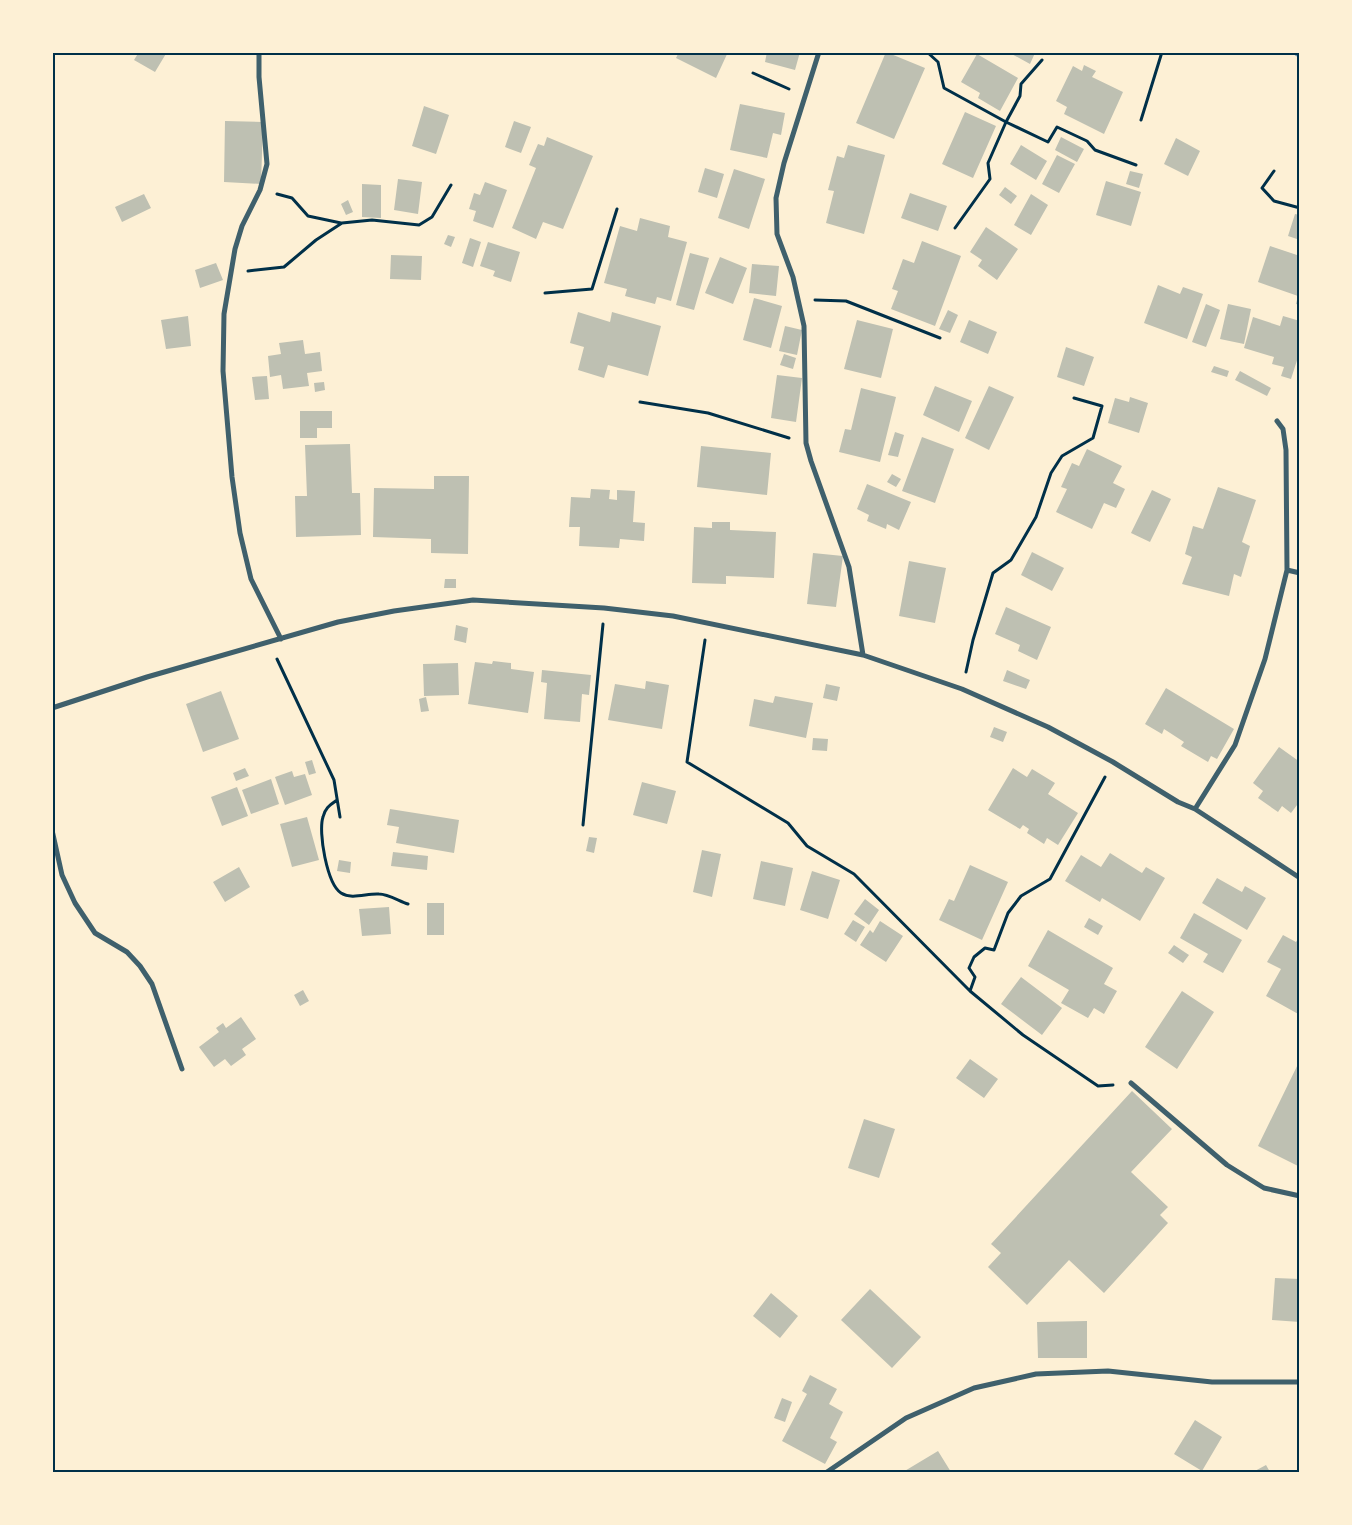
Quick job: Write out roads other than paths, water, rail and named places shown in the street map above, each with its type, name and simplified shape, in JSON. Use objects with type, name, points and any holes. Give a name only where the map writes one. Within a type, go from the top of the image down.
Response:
[{"type":"street","points":[[260,52],[259,77],[267,164],[260,190],[242,226],[230,274],[222,342],[232,477],[240,533],[251,579],[281,639]]},
{"type":"street","points":[[819,52],[784,163],[776,198],[777,234],[800,300],[804,326],[806,442],[810,461],[849,567],[863,655]]},
{"type":"street","points":[[1195,809],[1235,745],[1264,659],[1287,570],[1286,450],[1282,429],[1277,421]]},
{"type":"street","points":[[1287,570],[1300,573]]},
{"type":"street","points":[[52,708],[147,677],[357,618],[473,600],[604,608],[708,623],[863,655],[962,690],[1048,727],[1113,762],[1178,802],[1195,809],[1300,878]]},
{"type":"street","points":[[52,830],[62,876],[75,903],[95,933],[127,952],[140,966],[152,984],[182,1069]]},
{"type":"street","points":[[1131,1083],[1227,1164],[1264,1188],[1300,1196]]},
{"type":"street","points":[[827,1472],[906,1418],[974,1388],[1036,1374],[1108,1371],[1212,1382],[1300,1382]]}]
